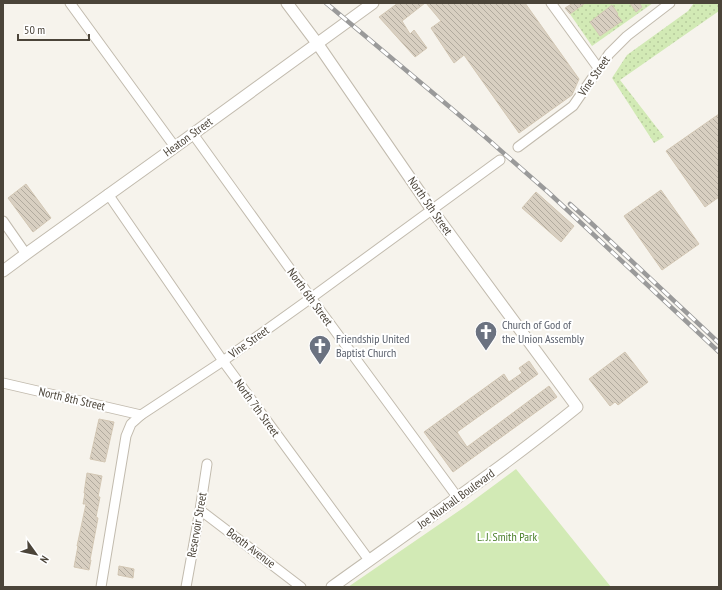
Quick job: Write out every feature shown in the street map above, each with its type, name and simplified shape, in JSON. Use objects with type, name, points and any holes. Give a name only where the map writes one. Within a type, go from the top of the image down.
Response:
[{"type":"street","points":[[70,3],[176,146]]},
{"type":"street","name":"North 5th Street","points":[[287,3],[317,43],[432,210],[577,407]]},
{"type":"street","name":"Heaton Street","points":[[3,271],[372,3]]},
{"type":"street","points":[[551,3],[599,69]]},
{"type":"street","name":"Vine Street","points":[[518,147],[573,106],[609,54],[627,36],[670,3]]},
{"type":"street","name":"North 6th Street","points":[[193,134],[458,498]]},
{"type":"street","name":"Vine Street","points":[[101,587],[126,436],[131,424],[140,415],[223,361],[500,160]]},
{"type":"street","name":"North 7th Street","points":[[108,194],[223,361],[369,560]]},
{"type":"street","points":[[3,220],[26,254]]},
{"type":"street","name":"North 8th Street","points":[[3,383],[140,415]]},
{"type":"street","name":"Joe Nuxhall Boulevard","points":[[332,587],[458,498],[577,407]]},
{"type":"street","name":"Reservoir Street","points":[[186,587],[207,464]]},
{"type":"street","name":"Booth Avenue","points":[[200,510],[301,587]]},
{"type":"green space","points":[[585,3],[653,3],[592,46],[570,14]]},
{"type":"green space","points":[[694,3],[719,3],[719,11],[620,80],[664,137],[654,143],[612,78],[627,55],[688,11]]},
{"type":"green space","name":"L. J. Smith Park","points":[[516,469],[611,587],[348,587],[466,506]]},
{"type":"building","points":[[398,3],[425,3],[402,21],[410,34],[414,30],[427,48],[415,57],[379,17]]},
{"type":"building","points":[[426,3],[525,3],[579,79],[572,95],[519,133],[464,55],[454,63],[431,28],[441,21]]},
{"type":"building","points":[[573,3],[585,3],[570,14],[565,8]]},
{"type":"building","points":[[630,3],[639,3],[642,7],[636,12]]},
{"type":"building","points":[[612,5],[622,21],[600,36],[590,22]]},
{"type":"building","points":[[719,114],[719,197],[705,207],[666,151]]},
{"type":"building","points":[[26,184],[51,218],[33,232],[8,198]]},
{"type":"building","points":[[661,190],[699,244],[662,270],[624,216]]},
{"type":"building","points":[[536,192],[574,226],[561,242],[522,208]]},
{"type":"building","points":[[625,352],[648,382],[618,405],[615,402],[610,406],[589,379]]},
{"type":"building","points":[[529,361],[538,374],[457,432],[467,447],[549,386],[557,397],[453,472],[424,432],[504,374],[509,382],[522,373],[519,368]]},
{"type":"building","points":[[99,419],[114,422],[105,462],[90,459]]},
{"type":"building","points":[[87,473],[102,476],[96,517],[98,518],[89,570],[74,567],[86,504],[83,504]]},
{"type":"building","points":[[119,566],[134,569],[133,578],[118,575]]},
{"type":"railway","points":[[326,3],[483,135],[548,192],[719,352]]},
{"type":"railway","points":[[570,204],[719,343]]},
{"type":"place","name":"Church of God of the Union Assembly","points":[[486,352]]},
{"type":"place","name":"Friendship United Baptist Church","points":[[320,366]]}]
